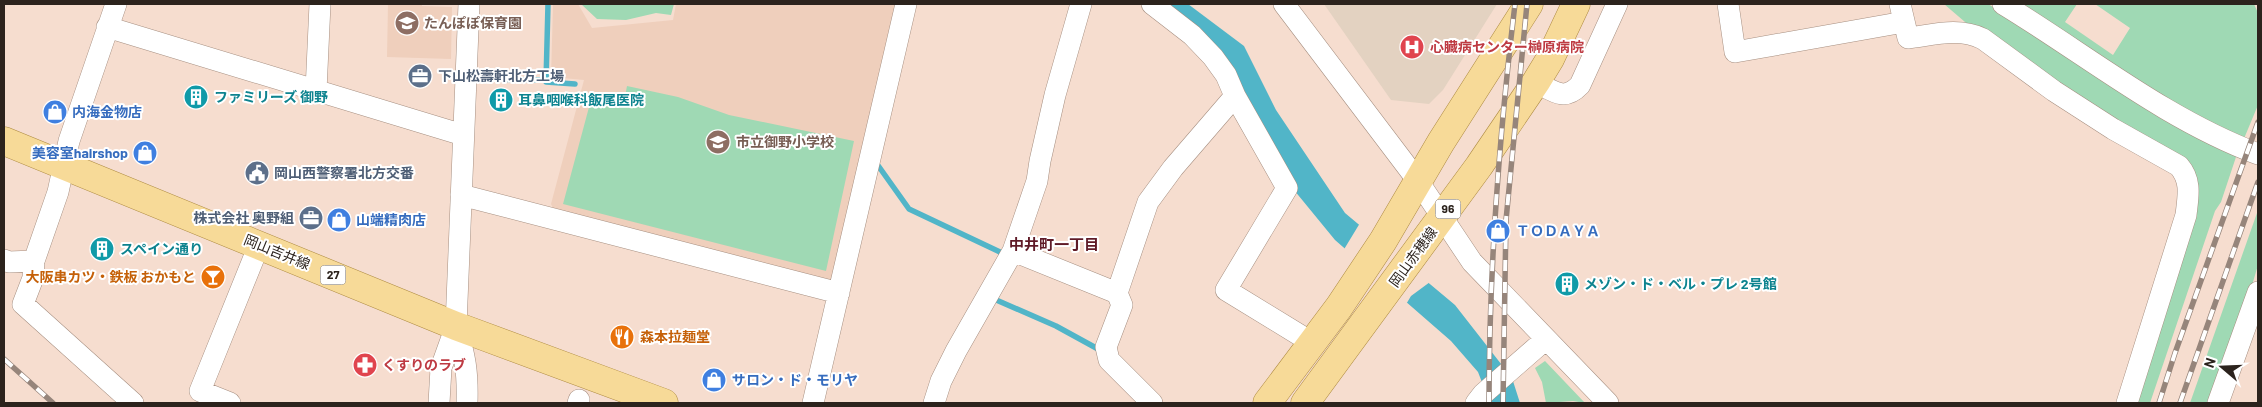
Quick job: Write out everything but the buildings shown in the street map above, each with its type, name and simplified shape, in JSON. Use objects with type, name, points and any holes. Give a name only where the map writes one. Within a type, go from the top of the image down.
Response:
[{"type":"main road","points":[[1267,403],[1339,307],[1383,241],[1418,180],[1529,4]]},
{"type":"main road","name":"岡山赤穂線","points":[[1305,403],[1443,216],[1536,82],[1550,59],[1576,4]]},
{"type":"main road","name":"岡山吉井線","points":[[4,141],[456,326],[664,403]]},
{"type":"street","points":[[116,4],[69,141],[58,192],[34,260],[34,278],[23,304],[133,403]]},
{"type":"street","points":[[316,91],[320,4]]},
{"type":"street","points":[[439,403],[441,368],[456,326],[469,4]]},
{"type":"street","points":[[813,403],[906,4]]},
{"type":"street","points":[[934,403],[941,381],[956,351],[1013,251],[1037,181],[1055,96],[1081,4]]},
{"type":"street","points":[[1152,4],[1192,35],[1213,57],[1226,75],[1235,96],[1287,188],[1226,290],[1311,342]]},
{"type":"street","points":[[1284,4],[1418,180],[1472,262],[1608,403]]},
{"type":"street","points":[[1536,82],[1563,95],[1573,92],[1580,85],[1616,4]]},
{"type":"street","points":[[1728,4],[1735,52],[1901,13],[1908,38],[1956,32],[1972,34],[1983,39],[2054,91],[2113,129],[2179,166],[2186,174],[2189,186],[2186,215],[2127,403]]},
{"type":"street","points":[[2003,4],[2130,87],[2220,137],[2258,154]]},
{"type":"street","points":[[108,27],[463,135]]},
{"type":"street","points":[[1152,403],[1109,360],[1106,348],[1122,305],[1118,293],[1148,202],[1173,168],[1235,96]]},
{"type":"street","points":[[460,195],[839,292]]},
{"type":"street","points":[[230,403],[198,397],[259,245]]},
{"type":"street","points":[[1013,251],[1118,293]]},
{"type":"street","points":[[4,260],[9,262],[34,260]]},
{"type":"street","points":[[2218,403],[2258,292]]},
{"type":"street","points":[[456,326],[466,359],[468,375],[467,403]]},
{"type":"street","points":[[1479,398],[1546,338]]},
{"type":"shaded area","points":[[388,4],[422,4],[422,6],[452,7],[451,59],[387,57]]},
{"type":"shaded area","name":"市立御野小学校","points":[[553,4],[578,4],[592,28],[673,20],[676,4],[900,4],[837,275],[827,283],[556,215],[551,204],[584,80],[551,77]]},
{"type":"shaded area","name":"心臓病センター榊原病院","points":[[1324,4],[1497,4],[1443,90],[1429,104],[1391,100]]},
{"type":"green space","points":[[581,4],[674,4],[671,15],[656,13],[626,20],[597,19]]},
{"type":"green space","points":[[1944,4],[1988,4],[2237,154],[2221,202],[2215,211],[2150,403],[2131,403],[2192,184],[1972,28]]},
{"type":"green space","points":[[2018,4],[2077,4],[2065,22],[2113,55],[2130,28],[2095,4],[2254,4],[2258,13],[2258,105],[2243,141],[2133,82]]},
{"type":"green space","points":[[627,86],[678,97],[729,115],[854,141],[826,271],[563,204],[592,96],[624,102]]},
{"type":"green space","points":[[2257,213],[2258,265],[2245,309],[2211,403],[2190,403]]},
{"type":"green space","points":[[1545,361],[1585,403],[1573,401],[1546,403],[1542,382],[1535,368]]},
{"type":"water","points":[[1162,4],[1188,4],[1244,46],[1276,110],[1345,213],[1455,305],[1512,378],[1520,403],[1490,403],[1478,372],[1451,341],[1335,240],[1294,190],[1255,121]]},
{"type":"pier","points":[[1360,223],[1430,282],[1411,296],[1405,306],[1343,251]]},
{"type":"waterway","points":[[548,4],[546,82],[575,84]]},
{"type":"waterway","points":[[484,79],[546,80]]},
{"type":"waterway","points":[[877,164],[909,209],[1000,252],[1003,258]]},
{"type":"waterway","points":[[994,299],[1056,326],[1098,349]]},
{"type":"railway","points":[[1489,403],[1489,353],[1496,203],[1515,4]]},
{"type":"railway","points":[[1503,403],[1506,220],[1527,4]]},
{"type":"railway","points":[[2159,403],[2175,353],[2258,122]]},
{"type":"railway","points":[[2180,403],[2258,182]]},
{"type":"railway","points":[[4,359],[53,403]]},
{"type":"place","name":"たんぽぽ保育園","points":[[407,23]]},
{"type":"place","name":"心臓病センター榊原病院","points":[[1412,47]]},
{"type":"place","name":"下山松壽軒北方工場","points":[[420,76]]},
{"type":"place","name":"ファミリーズ 御野","points":[[196,97]]},
{"type":"place","name":"耳鼻咽喉科飯尾医院","points":[[501,100]]},
{"type":"place","name":"内海金物店","points":[[55,112]]},
{"type":"place","name":"市立御野小学校","points":[[718,142]]},
{"type":"place","name":"美容室hairshop","points":[[145,153]]},
{"type":"place","name":"岡山西警察署北方交番","points":[[257,173]]},
{"type":"place","name":"株式会社 奥野組","points":[[311,218]]},
{"type":"place","name":"山端精肉店","points":[[339,220]]},
{"type":"place","name":"ＴＯＤＡＹＡ","points":[[1498,231]]},
{"type":"place","name":"スペイン通り","points":[[102,249]]},
{"type":"place","name":"大阪串カツ・鉄板 おかもと","points":[[213,277]]},
{"type":"place","name":"メゾン・ド・ベル・プレ 2号館","points":[[1567,284]]},
{"type":"place","name":"森本拉麺堂","points":[[622,337]]},
{"type":"place","name":"くすりのラブ","points":[[365,365]]},
{"type":"place","name":"サロン・ド・モリヤ","points":[[714,380]]},
{"type":"district","name":"中井町一丁目","points":[[1054,245]]}]
